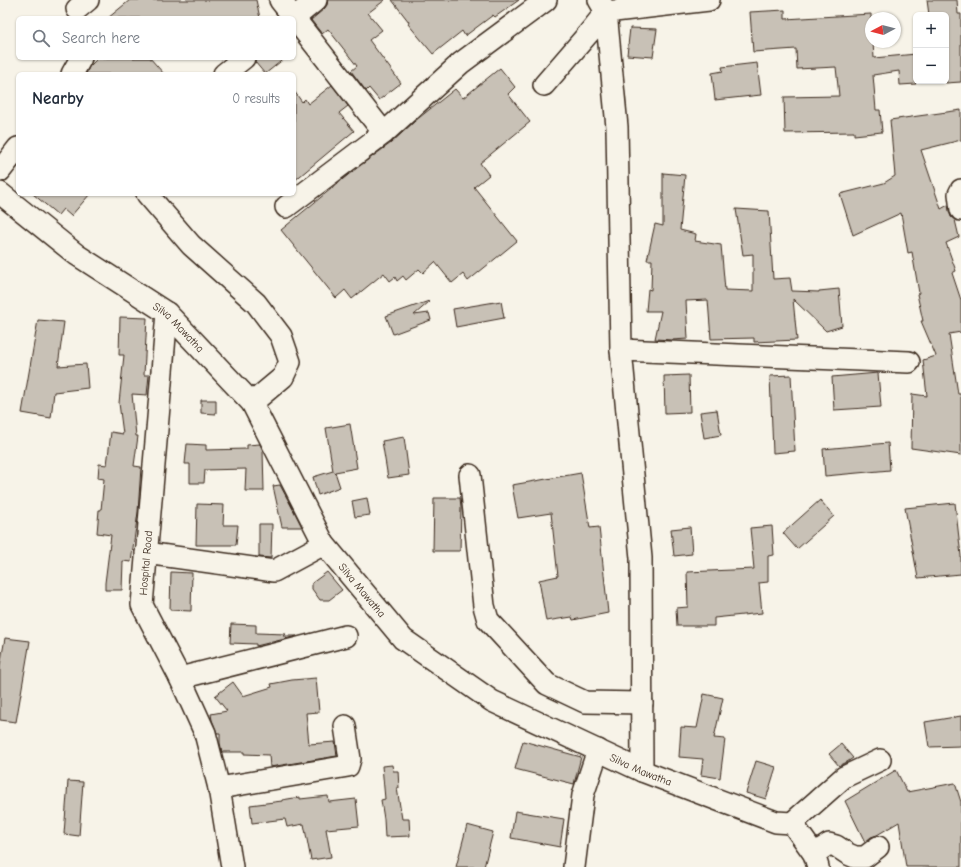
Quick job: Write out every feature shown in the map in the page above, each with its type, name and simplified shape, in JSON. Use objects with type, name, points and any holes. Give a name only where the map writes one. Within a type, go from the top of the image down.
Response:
[{"type":"street","points":[[280,0],[292,16]]},
{"type":"street","points":[[296,16],[316,0]]},
{"type":"street","points":[[286,208],[384,133],[461,63],[546,0]]},
{"type":"street","points":[[602,6],[709,0]]},
{"type":"street","points":[[544,85],[588,34],[602,6]]},
{"type":"street","points":[[602,6],[617,127],[621,350],[641,558],[642,771]]},
{"type":"street","points":[[296,21],[384,133]]},
{"type":"street","points":[[73,72],[80,60]]},
{"type":"street","points":[[226,72],[242,60]]},
{"type":"street","points":[[0,171],[16,151]]},
{"type":"street","points":[[961,190],[959,194],[961,210]]},
{"type":"street","name":"Silva Mawatha","points":[[0,193],[77,255],[167,313],[252,403],[324,544],[403,639],[492,701],[642,771],[776,822],[792,823]]},
{"type":"street","points":[[149,196],[191,245],[256,303],[281,336],[290,362],[283,377],[252,403]]},
{"type":"street","name":"Hospital Road","points":[[167,313],[142,605],[180,678],[205,733],[219,788],[232,867]]},
{"type":"street","points":[[621,350],[909,362]]},
{"type":"street","points":[[470,475],[484,606],[488,620],[547,684],[584,702],[642,703]]},
{"type":"street","points":[[146,553],[274,571],[324,544]]},
{"type":"street","points":[[180,678],[346,636]]},
{"type":"street","points":[[219,788],[348,766],[350,759],[345,726]]},
{"type":"street","points":[[574,867],[583,795],[598,750]]},
{"type":"street","points":[[878,847],[865,857],[855,857],[830,844],[816,861],[792,823],[844,777],[880,760]]},
{"type":"building","points":[[130,0],[256,0],[260,16],[110,16]]},
{"type":"building","points":[[328,0],[385,0],[368,13],[382,30],[369,40],[401,83],[379,100],[369,88],[366,91],[351,71],[357,66],[328,29],[322,34],[311,20],[324,9]]},
{"type":"building","points":[[392,0],[519,0],[495,17],[493,15],[465,36],[462,31],[433,54],[408,24],[409,22]]},
{"type":"building","points":[[927,0],[957,0],[958,14],[961,14],[961,82],[949,83],[949,12],[929,12]]},
{"type":"building","points":[[785,10],[785,19],[865,14],[865,48],[873,48],[874,58],[913,54],[913,84],[916,84],[900,85],[899,71],[873,75],[876,110],[880,110],[882,132],[854,135],[854,132],[785,133],[784,97],[839,96],[836,67],[797,69],[796,49],[753,52],[750,12]]},
{"type":"building","points":[[630,28],[657,29],[653,57],[627,55]]},
{"type":"building","points":[[96,60],[152,60],[162,72],[87,72],[89,67]]},
{"type":"building","points":[[256,60],[282,60],[268,72],[263,72],[255,62]]},
{"type":"building","points":[[757,63],[761,95],[715,100],[712,73],[723,71],[722,67]]},
{"type":"building","points":[[500,68],[515,87],[508,94],[530,122],[480,163],[489,175],[474,187],[517,241],[468,281],[463,274],[452,283],[435,262],[423,273],[419,269],[406,280],[403,276],[397,281],[395,277],[390,281],[384,273],[352,299],[345,290],[336,298],[281,230],[354,170],[391,143],[415,121],[455,89],[463,98]]},
{"type":"building","points":[[332,85],[348,106],[339,113],[354,131],[296,179],[296,94],[302,102],[305,99],[308,104]]},
{"type":"building","points":[[961,110],[961,140],[921,150],[941,209],[948,205],[951,217],[955,220],[959,237],[946,243],[956,271],[952,273],[961,300],[961,332],[949,334],[958,394],[961,394],[961,455],[911,448],[912,394],[927,396],[923,360],[936,356],[921,321],[923,321],[917,294],[919,293],[912,252],[908,253],[901,213],[853,235],[840,194],[884,183],[895,176],[890,120]]},
{"type":"building","points":[[663,173],[685,175],[680,230],[696,234],[695,241],[721,245],[725,290],[753,291],[753,254],[743,255],[736,209],[769,211],[773,279],[790,278],[792,291],[819,292],[839,289],[842,326],[826,331],[793,299],[797,340],[754,342],[754,338],[711,339],[708,300],[686,301],[688,339],[655,339],[661,311],[646,311],[648,289],[651,290],[652,260],[647,260],[655,224],[663,226]]},
{"type":"building","points":[[35,196],[88,196],[71,216],[63,209],[58,215]]},
{"type":"building","points":[[429,301],[414,315],[429,313],[431,320],[393,334],[386,316]]},
{"type":"building","points":[[501,301],[504,318],[456,327],[453,309]]},
{"type":"building","points":[[120,317],[147,318],[144,375],[149,375],[147,395],[132,394],[136,436],[138,436],[134,466],[141,467],[138,512],[131,562],[123,561],[122,590],[105,590],[111,535],[97,533],[104,479],[98,478],[99,464],[107,465],[111,432],[123,434],[119,403],[124,355],[119,355]]},
{"type":"building","points":[[38,320],[64,322],[58,366],[86,364],[88,388],[54,392],[51,418],[22,413]]},
{"type":"building","points":[[878,373],[881,407],[834,410],[832,377]]},
{"type":"building","points":[[689,375],[690,412],[665,413],[664,376]]},
{"type":"building","points":[[791,375],[795,451],[773,453],[770,376]]},
{"type":"building","points":[[201,400],[216,400],[216,414],[201,413]]},
{"type":"building","points":[[717,410],[721,435],[704,438],[700,412]]},
{"type":"building","points":[[350,424],[357,468],[335,472],[340,487],[318,495],[313,477],[333,471],[326,428]]},
{"type":"building","points":[[404,437],[409,475],[388,478],[382,441]]},
{"type":"building","points":[[888,443],[890,470],[825,476],[823,449]]},
{"type":"building","points":[[187,444],[206,445],[206,450],[247,449],[247,445],[260,444],[263,451],[264,491],[245,491],[246,469],[205,470],[204,483],[190,483],[190,464],[185,464]]},
{"type":"building","points":[[581,473],[590,528],[599,527],[608,613],[573,620],[572,617],[546,621],[539,580],[558,576],[551,513],[518,518],[512,485]]},
{"type":"building","points":[[280,485],[302,527],[282,527],[273,486]]},
{"type":"building","points":[[367,498],[370,515],[355,517],[352,501]]},
{"type":"building","points":[[434,498],[460,498],[460,551],[433,551]]},
{"type":"building","points":[[820,500],[834,516],[797,549],[783,533]]},
{"type":"building","points":[[955,503],[961,556],[961,574],[918,578],[905,508]]},
{"type":"building","points":[[197,504],[224,505],[223,525],[238,525],[236,545],[196,545]]},
{"type":"building","points":[[259,524],[272,524],[271,558],[259,557]]},
{"type":"building","points":[[772,526],[774,555],[768,556],[768,582],[759,583],[762,613],[714,618],[714,626],[677,626],[676,608],[688,607],[687,572],[754,569],[750,528]]},
{"type":"building","points":[[690,527],[692,554],[674,556],[671,529]]},
{"type":"building","points":[[171,572],[192,573],[191,611],[170,610]]},
{"type":"building","points":[[327,572],[342,590],[329,600],[320,600],[312,589],[312,583]]},
{"type":"building","points":[[231,624],[256,625],[256,633],[297,636],[256,646],[256,644],[230,643]]},
{"type":"building","points":[[5,638],[30,641],[16,722],[0,720],[0,666]]},
{"type":"building","points":[[316,678],[319,712],[306,713],[309,744],[335,742],[337,756],[270,767],[269,755],[244,754],[244,752],[222,752],[220,733],[217,733],[211,714],[227,711],[215,696],[233,682],[243,696],[272,687],[271,684]]},
{"type":"building","points":[[704,694],[723,698],[714,738],[725,739],[720,778],[701,775],[703,759],[679,757],[681,727],[697,728]]},
{"type":"building","points":[[961,716],[961,746],[929,747],[925,722]]},
{"type":"building","points":[[523,741],[581,757],[574,784],[515,769]]},
{"type":"building","points":[[841,744],[853,758],[839,766],[829,754]]},
{"type":"building","points":[[756,761],[776,767],[766,799],[746,793]]},
{"type":"building","points":[[392,765],[393,771],[398,771],[399,788],[397,788],[402,819],[409,819],[410,836],[385,837],[381,800],[385,799],[382,766]]},
{"type":"building","points":[[896,770],[907,792],[955,783],[961,802],[961,867],[906,867],[899,822],[871,837],[865,842],[845,801]]},
{"type":"building","points":[[68,781],[83,782],[79,836],[64,834]]},
{"type":"building","points":[[328,796],[329,802],[356,799],[359,826],[326,829],[331,857],[311,860],[304,824],[287,827],[285,819],[252,823],[250,805],[300,797],[300,799]]},
{"type":"building","points":[[515,811],[564,819],[560,847],[511,838]]},
{"type":"building","points":[[467,825],[493,832],[484,867],[456,867]]}]
